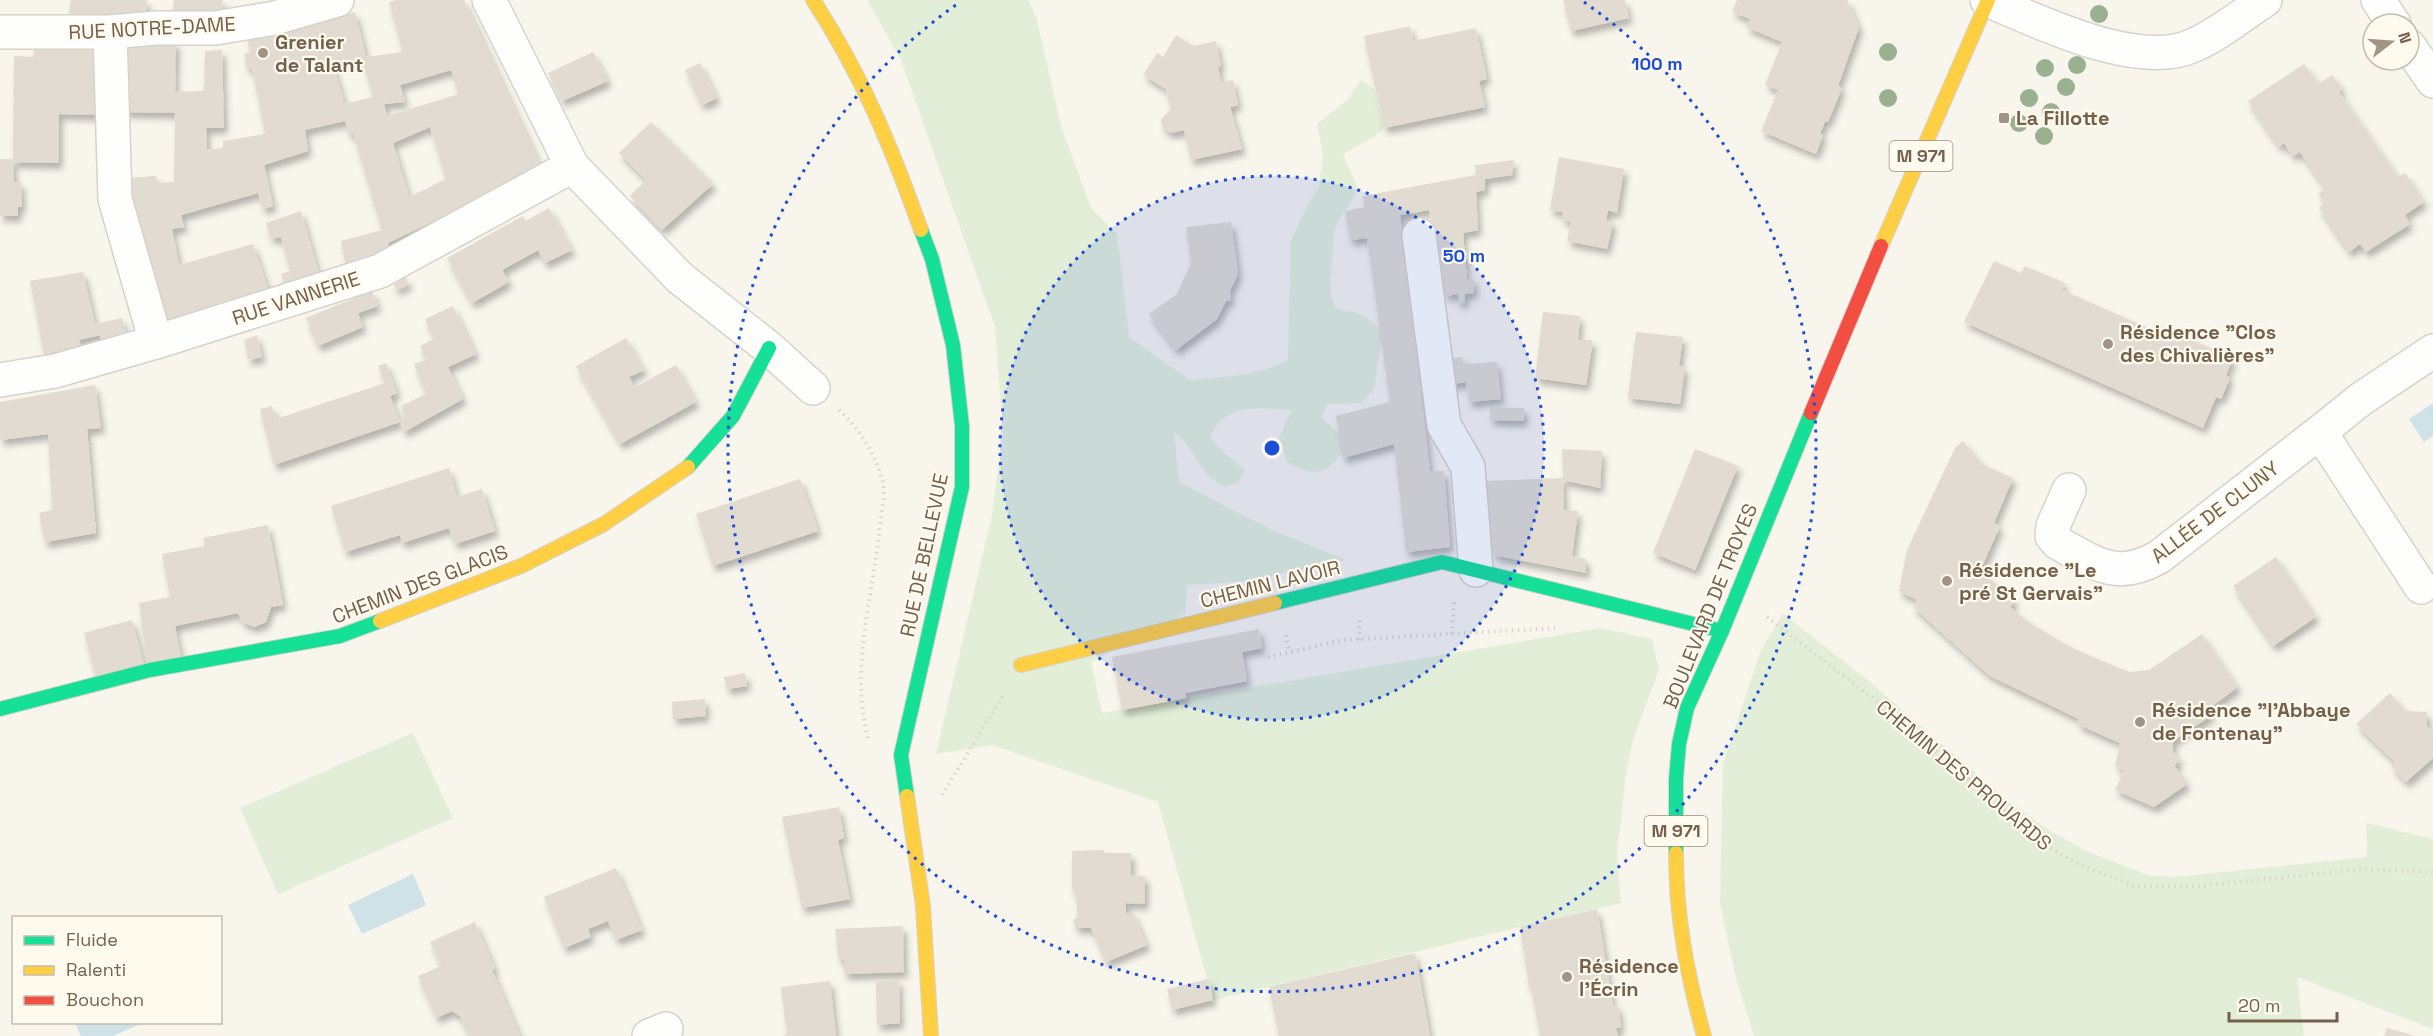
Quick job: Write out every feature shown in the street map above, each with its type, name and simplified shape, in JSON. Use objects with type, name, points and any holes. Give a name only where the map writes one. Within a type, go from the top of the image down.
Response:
[{"type":"street","name":"RUE NOTRE-DAME","points":[[0,32],[110,32],[159,14],[215,28],[275,18],[337,0]]},
{"type":"street","points":[[489,0],[572,166],[680,279],[769,348],[813,388]]},
{"type":"street","name":"RUE DE BELLEVUE","points":[[813,0],[840,41],[885,131],[932,259],[952,345],[962,426],[962,487],[901,755],[923,906],[931,1036]]},
{"type":"street","points":[[1988,0],[2044,24],[2110,46],[2159,54],[2198,43],[2265,0]]},
{"type":"street","name":"BOULEVARD DE TROYES","points":[[1704,1036],[1686,971],[1676,893],[1676,779],[1679,744],[1687,708],[1722,631],[1853,311],[1988,0]]},
{"type":"street","points":[[110,32],[115,199],[156,342]]},
{"type":"street","points":[[2421,64],[2433,81]]},
{"type":"street","name":"RUE VANNERIE","points":[[0,381],[55,371],[156,342],[380,271],[572,166]]},
{"type":"street","points":[[1419,235],[1444,425],[1468,467],[1476,570]]},
{"type":"street","name":"CHEMIN DES GLACIS","points":[[0,709],[150,670],[340,636],[521,566],[604,524],[684,470],[733,416],[769,348]]},
{"type":"street","name":"ALLÉE DE CLUNY","points":[[2069,490],[2053,526],[2052,536],[2058,543],[2107,569],[2143,566],[2159,557],[2361,399],[2433,351]]},
{"type":"street","points":[[2320,432],[2421,587]]},
{"type":"street","name":"CHEMIN LAVOIR","points":[[1022,665],[1442,562],[1722,631]]},
{"type":"path","points":[[813,388],[848,417],[869,449],[883,484],[875,573],[862,647],[863,720],[869,741]]},
{"type":"path","name":"CHEMIN DES PROUARDS","points":[[1766,616],[1895,716],[1974,787],[2047,846],[2080,865],[2134,886],[2199,886],[2363,869],[2433,872]]},
{"type":"path","points":[[1268,657],[1343,640],[1561,628]]},
{"type":"path","points":[[910,828],[933,811],[1022,665]]},
{"type":"green space","points":[[867,0],[1028,0],[1036,16],[1061,126],[1091,208],[1117,234],[1129,337],[1190,380],[1253,373],[1288,360],[1291,241],[1308,204],[1319,187],[1323,154],[1317,124],[1348,99],[1361,80],[1374,89],[1384,128],[1343,155],[1357,186],[1354,196],[1335,227],[1330,280],[1331,297],[1337,310],[1363,316],[1383,333],[1374,388],[1362,403],[1327,404],[1321,417],[1348,442],[1330,467],[1315,472],[1307,471],[1287,462],[1279,437],[1292,410],[1256,409],[1234,412],[1217,425],[1210,437],[1222,451],[1245,470],[1238,482],[1226,487],[1209,476],[1182,439],[1174,432],[1179,482],[1274,531],[1347,560],[1249,581],[1187,585],[1185,614],[1091,662],[1102,713],[1600,628],[1652,639],[1659,670],[1633,740],[1626,773],[1617,854],[1621,903],[1213,1000],[1158,802],[992,745],[936,754],[992,515],[1003,434],[995,327],[901,60]]},
{"type":"green space","points":[[1783,614],[1864,677],[2007,800],[2047,829],[2084,850],[2150,876],[2175,877],[2367,857],[2366,823],[2433,839],[2433,1029],[2297,977],[2304,1036],[1754,1036],[1736,978],[1720,903],[1723,764],[1761,650]]},
{"type":"green space","points":[[413,733],[453,818],[278,894],[240,808]]},
{"type":"shaded area","points":[[2433,403],[2433,436],[2424,442],[2409,419]]},
{"type":"shaded area","points":[[413,874],[426,905],[362,934],[348,905]]},
{"type":"shaded area","points":[[75,1024],[140,1024],[113,1036],[81,1036]]},
{"type":"building","points":[[71,0],[147,0],[145,19],[68,19]]},
{"type":"building","points":[[174,0],[223,0],[219,17],[173,14]]},
{"type":"building","points":[[464,0],[542,169],[388,243],[391,256],[347,272],[341,241],[382,230],[353,133],[349,134],[345,121],[305,130],[308,151],[264,165],[273,206],[263,209],[258,193],[181,215],[184,227],[172,229],[179,265],[253,244],[270,295],[163,324],[126,196],[129,178],[155,176],[159,183],[174,182],[175,113],[124,112],[125,43],[176,42],[175,92],[204,91],[205,51],[222,50],[224,128],[206,128],[207,150],[223,148],[223,141],[265,134],[252,68],[247,69],[244,54],[250,53],[247,37],[355,12],[366,57],[403,52],[389,2]],"holes":[[[362,58],[373,97],[345,104],[333,65]],[[451,70],[459,94],[387,116],[384,104],[405,102],[400,85]],[[430,127],[446,179],[409,197],[393,143]]]},
{"type":"building","points":[[1563,0],[1625,0],[1629,18],[1571,31]]},
{"type":"building","points":[[1737,0],[1847,0],[1859,27],[1838,86],[1842,88],[1828,122],[1825,121],[1816,154],[1761,131],[1778,90],[1765,85],[1782,42],[1746,27],[1750,19],[1732,12]]},
{"type":"building","points":[[1410,26],[1413,41],[1476,28],[1487,79],[1479,81],[1485,107],[1384,128],[1364,36]]},
{"type":"building","points":[[1176,35],[1193,46],[1216,41],[1221,66],[1218,67],[1221,83],[1233,80],[1238,105],[1230,107],[1242,149],[1191,160],[1184,130],[1171,133],[1162,127],[1161,120],[1171,109],[1166,89],[1143,75],[1157,53],[1163,57]]},
{"type":"building","points":[[34,47],[101,48],[101,115],[59,114],[59,163],[13,162],[14,182],[21,182],[22,207],[18,207],[18,216],[0,216],[0,159],[13,159],[14,56],[33,57]]},
{"type":"building","points":[[593,52],[608,81],[562,101],[548,73]]},
{"type":"building","points":[[700,63],[717,98],[702,105],[685,70]]},
{"type":"building","points":[[2304,64],[2318,84],[2332,75],[2342,89],[2339,92],[2398,177],[2405,173],[2424,202],[2405,215],[2410,224],[2366,252],[2360,244],[2349,252],[2319,208],[2325,203],[2318,194],[2325,188],[2300,152],[2293,156],[2284,143],[2279,147],[2248,101]]},
{"type":"building","points":[[651,122],[713,184],[662,230],[630,196],[646,180],[619,153]]},
{"type":"building","points":[[1559,157],[1624,169],[1617,213],[1608,210],[1606,220],[1613,222],[1607,249],[1567,241],[1571,222],[1562,220],[1563,212],[1550,210]]},
{"type":"building","points":[[1514,160],[1512,175],[1485,179],[1485,190],[1476,192],[1478,230],[1463,233],[1467,279],[1474,279],[1474,293],[1465,294],[1465,302],[1458,303],[1458,294],[1445,296],[1443,281],[1440,282],[1429,210],[1400,215],[1430,471],[1444,471],[1450,547],[1406,552],[1394,444],[1343,458],[1336,416],[1390,402],[1367,238],[1350,240],[1345,211],[1364,207],[1363,196],[1476,175],[1475,165]]},
{"type":"building","points":[[549,208],[572,250],[545,263],[538,250],[502,270],[509,282],[472,303],[447,258],[523,216],[526,221]]},
{"type":"building","points":[[301,211],[319,274],[285,287],[281,274],[290,271],[281,237],[271,239],[266,223]]},
{"type":"building","points":[[1231,222],[1238,274],[1230,291],[1231,300],[1226,301],[1217,319],[1176,350],[1149,314],[1177,294],[1191,263],[1186,227]]},
{"type":"building","name":"Résidence \"Clos des Chivalières\"","points":[[1994,261],[2021,273],[2025,266],[2065,283],[2062,290],[2153,330],[2156,324],[2233,358],[2226,375],[2230,378],[2221,399],[2216,397],[2203,428],[1964,322]]},
{"type":"building","points":[[83,272],[95,324],[122,318],[127,336],[102,345],[100,335],[79,340],[83,352],[46,364],[30,281]]},
{"type":"building","points":[[405,277],[409,284],[396,290],[393,282]]},
{"type":"building","points":[[372,291],[378,306],[358,313],[363,327],[318,346],[306,318]]},
{"type":"building","points":[[453,306],[476,354],[448,367],[463,399],[404,432],[400,422],[405,419],[401,406],[426,394],[414,364],[426,360],[420,346],[434,339],[425,319]]},
{"type":"building","points":[[1543,312],[1580,316],[1578,340],[1593,340],[1586,385],[1535,378]]},
{"type":"building","points":[[1636,332],[1683,337],[1679,366],[1685,367],[1680,404],[1628,398]]},
{"type":"building","points":[[257,335],[262,357],[249,360],[244,340]]},
{"type":"building","points":[[626,338],[644,370],[629,377],[635,387],[676,365],[696,402],[620,444],[576,366]]},
{"type":"building","points":[[1462,357],[1464,364],[1497,362],[1501,399],[1469,402],[1466,382],[1447,385],[1444,359]]},
{"type":"building","points":[[386,363],[397,393],[390,396],[400,422],[274,465],[260,409],[272,406],[276,419],[385,383],[378,366]]},
{"type":"building","points":[[95,385],[101,428],[87,429],[96,533],[45,542],[39,513],[52,510],[48,434],[0,440],[0,402]]},
{"type":"building","points":[[1490,407],[1524,408],[1524,421],[1490,420]]},
{"type":"building","points":[[1963,441],[1982,464],[2013,478],[1994,523],[2000,526],[1980,571],[2015,600],[2010,607],[2030,623],[2072,648],[2129,672],[2149,670],[2202,634],[2238,687],[2208,709],[2212,715],[2173,741],[2173,751],[2180,761],[2174,765],[2187,784],[2154,807],[2115,790],[2124,770],[2115,766],[2120,743],[2077,724],[2079,719],[1990,676],[1913,607],[1917,600],[1899,591],[1907,550],[1955,448]]},
{"type":"building","points":[[1562,449],[1602,451],[1600,488],[1563,480],[1564,510],[1578,511],[1572,556],[1586,559],[1586,573],[1493,555],[1485,481],[1563,478]]},
{"type":"building","points":[[1695,449],[1738,466],[1695,570],[1653,553]]},
{"type":"building","points":[[449,468],[457,497],[482,489],[495,531],[455,544],[449,528],[402,543],[400,535],[345,552],[331,506]]},
{"type":"building","points":[[800,479],[818,531],[713,566],[696,514]]},
{"type":"building","points":[[268,525],[283,605],[271,607],[266,622],[254,627],[242,622],[238,613],[175,626],[181,658],[147,664],[139,603],[170,597],[162,554],[205,546],[203,538]]},
{"type":"building","points":[[2276,557],[2316,617],[2273,646],[2233,586]]},
{"type":"building","points":[[132,620],[144,665],[96,678],[84,633]]},
{"type":"building","points":[[1259,629],[1262,648],[1242,652],[1247,681],[1185,693],[1186,698],[1122,710],[1112,657]]},
{"type":"building","points":[[745,673],[747,686],[727,689],[724,677]]},
{"type":"building","points":[[2390,693],[2405,711],[2427,712],[2427,726],[2433,732],[2433,758],[2406,782],[2391,766],[2395,762],[2356,724]]},
{"type":"building","points":[[705,699],[706,716],[673,719],[672,702]]},
{"type":"building","points":[[839,807],[844,838],[838,840],[850,899],[802,908],[782,817]]},
{"type":"building","points":[[1104,850],[1104,853],[1131,853],[1131,875],[1145,876],[1145,904],[1126,903],[1126,913],[1133,913],[1147,945],[1106,962],[1091,928],[1076,928],[1073,920],[1077,917],[1077,899],[1072,887],[1072,851]]},
{"type":"building","points":[[616,868],[642,930],[616,940],[608,921],[588,929],[591,937],[564,948],[544,897]]},
{"type":"building","name":"Résidence l'Écrin","points":[[1597,909],[1613,1006],[1618,1005],[1621,1027],[1616,1028],[1618,1036],[1540,1036],[1531,987],[1529,987],[1520,927]]},
{"type":"building","points":[[475,922],[495,969],[492,970],[520,1036],[469,1036],[460,1016],[452,1011],[436,1018],[418,976],[441,966],[430,942]]},
{"type":"building","points":[[903,926],[904,972],[844,974],[844,960],[839,960],[835,929]]},
{"type":"building","points":[[1415,953],[1430,1036],[1279,1036],[1269,987]]},
{"type":"building","points":[[1209,979],[1213,1000],[1172,1010],[1167,989]]},
{"type":"building","points":[[899,980],[900,1023],[877,1025],[876,981]]},
{"type":"building","points":[[830,981],[836,1036],[783,1036],[787,1034],[781,987]]},
{"type":"building","points":[[2387,1028],[2412,1035],[2412,1036],[2384,1036]]},
{"type":"traffic: fast","points":[[907,796],[901,755],[962,487],[962,426],[953,345],[932,259],[921,230]]},
{"type":"traffic: fast","points":[[688,467],[733,416],[769,348]]},
{"type":"traffic: fast","points":[[1676,853],[1676,779],[1679,744],[1687,708],[1722,631],[1811,413]]},
{"type":"traffic: fast","points":[[1275,603],[1442,562],[1722,631]]},
{"type":"traffic: fast","points":[[0,709],[150,670],[340,636],[380,621]]},
{"type":"traffic: slow","points":[[813,0],[861,84],[898,169],[921,230]]},
{"type":"traffic: slow","points":[[1881,246],[1988,0]]},
{"type":"traffic: slow","points":[[380,621],[521,566],[604,524],[688,467]]},
{"type":"traffic: slow","points":[[1021,665],[1275,603]]},
{"type":"traffic: slow","points":[[907,796],[923,906],[931,1036]]},
{"type":"traffic: slow","points":[[1676,853],[1678,900],[1684,946],[1704,1036]]},
{"type":"traffic: jam","points":[[1811,413],[1881,246]]},
{"type":"place","name":"Grenier de Talant","points":[[263,53]]},
{"type":"place","name":"La Fillotte","points":[[2004,118]]},
{"type":"place","name":"Résidence \"Clos des Chivalières\"","points":[[2108,344]]},
{"type":"place","name":"Résidence \"Le pré St Gervais\"","points":[[1947,581]]},
{"type":"place","name":"Résidence \"l'Abbaye de Fontenay\"","points":[[2140,722]]},
{"type":"place","name":"Résidence l'Écrin","points":[[1567,977]]}]
